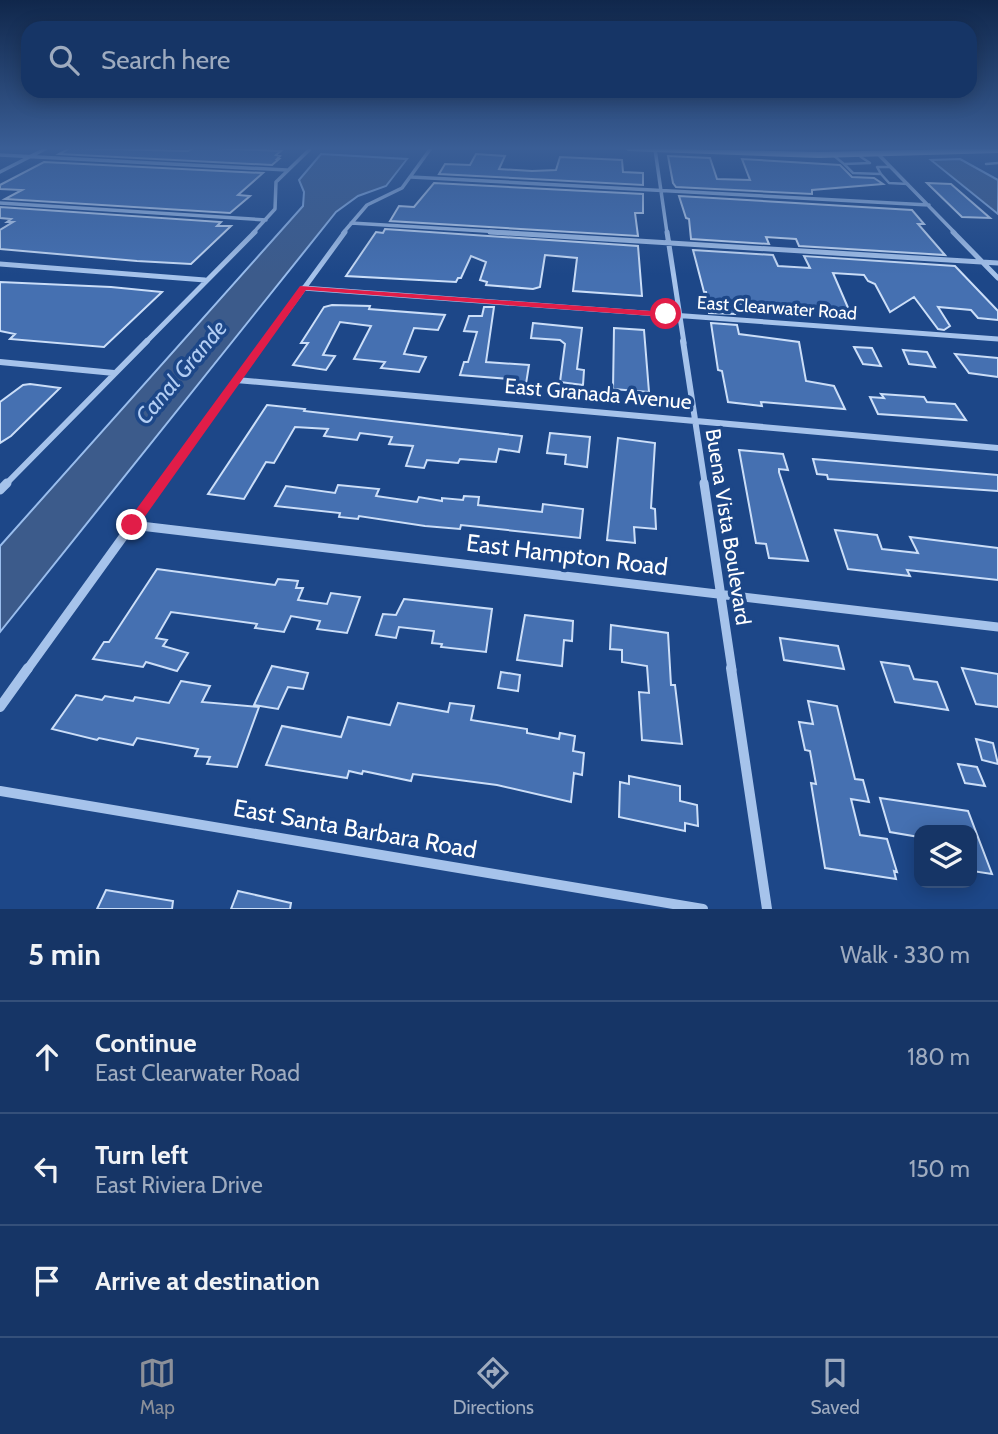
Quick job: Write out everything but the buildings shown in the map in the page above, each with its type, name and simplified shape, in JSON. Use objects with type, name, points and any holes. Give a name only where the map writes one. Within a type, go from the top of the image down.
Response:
[{"type":"street","points":[[0,491],[266,220],[275,209],[275,190]]},
{"type":"street","points":[[0,707],[351,223],[367,205],[398,190]]},
{"type":"street","points":[[650,190],[929,205]]},
{"type":"street","points":[[914,190],[998,278]]},
{"type":"street","name":"Buena Vista Boulevard","points":[[660,191],[767,909]]},
{"type":"street","points":[[0,203],[266,220]]},
{"type":"street","points":[[351,223],[998,263]]},
{"type":"street","points":[[0,264],[205,280]]},
{"type":"street","name":"East Clearwater Road","points":[[303,288],[998,339]]},
{"type":"street","points":[[0,362],[114,373]]},
{"type":"street","name":"East Granada Avenue","points":[[236,380],[998,448]]},
{"type":"street","name":"East Hampton Road","points":[[132,525],[721,592],[998,627]]},
{"type":"street","name":"East Santa Barbara Road","points":[[0,791],[703,909]]},
{"type":"water","name":"Canal Grande","points":[[374,190],[358,196],[336,212],[0,632],[0,546],[303,206],[304,192]]},
{"type":"water","points":[[969,190],[998,190],[998,214]]},
{"type":"route","points":[[132,525],[303,288],[666,314]]}]
